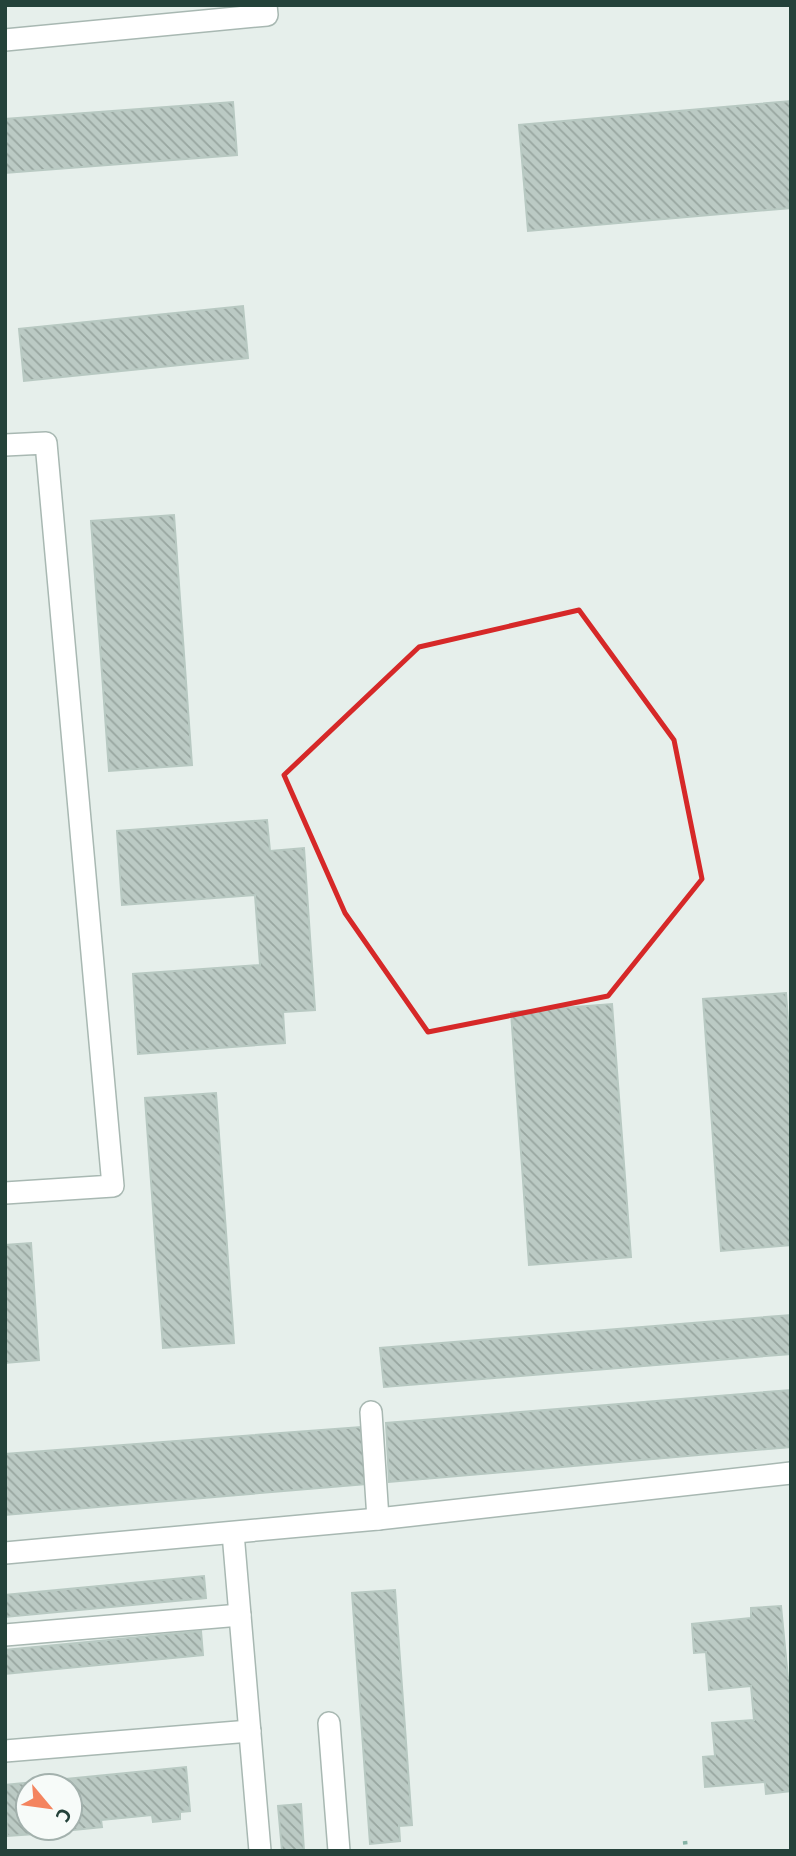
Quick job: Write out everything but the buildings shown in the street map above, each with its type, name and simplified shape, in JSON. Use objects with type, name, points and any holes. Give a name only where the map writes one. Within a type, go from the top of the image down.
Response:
[{"type":"street","points":[[5,40],[267,15],[266,5]]},
{"type":"street","points":[[5,445],[46,443],[113,1186],[5,1193]]},
{"type":"street","points":[[371,1412],[378,1519]]},
{"type":"street","points":[[5,1553],[378,1519],[791,1473]]},
{"type":"street","points":[[233,1533],[260,1851]]},
{"type":"street","points":[[5,1635],[240,1615]]},
{"type":"street","points":[[330,1723],[339,1851]]},
{"type":"street","points":[[5,1751],[250,1731]]},
{"type":"path","points":[[685,1841],[686,1851]]},
{"type":"highlighted area","points":[[579,610],[674,740],[702,879],[608,996],[428,1032],[345,913],[284,775],[419,647]]}]
